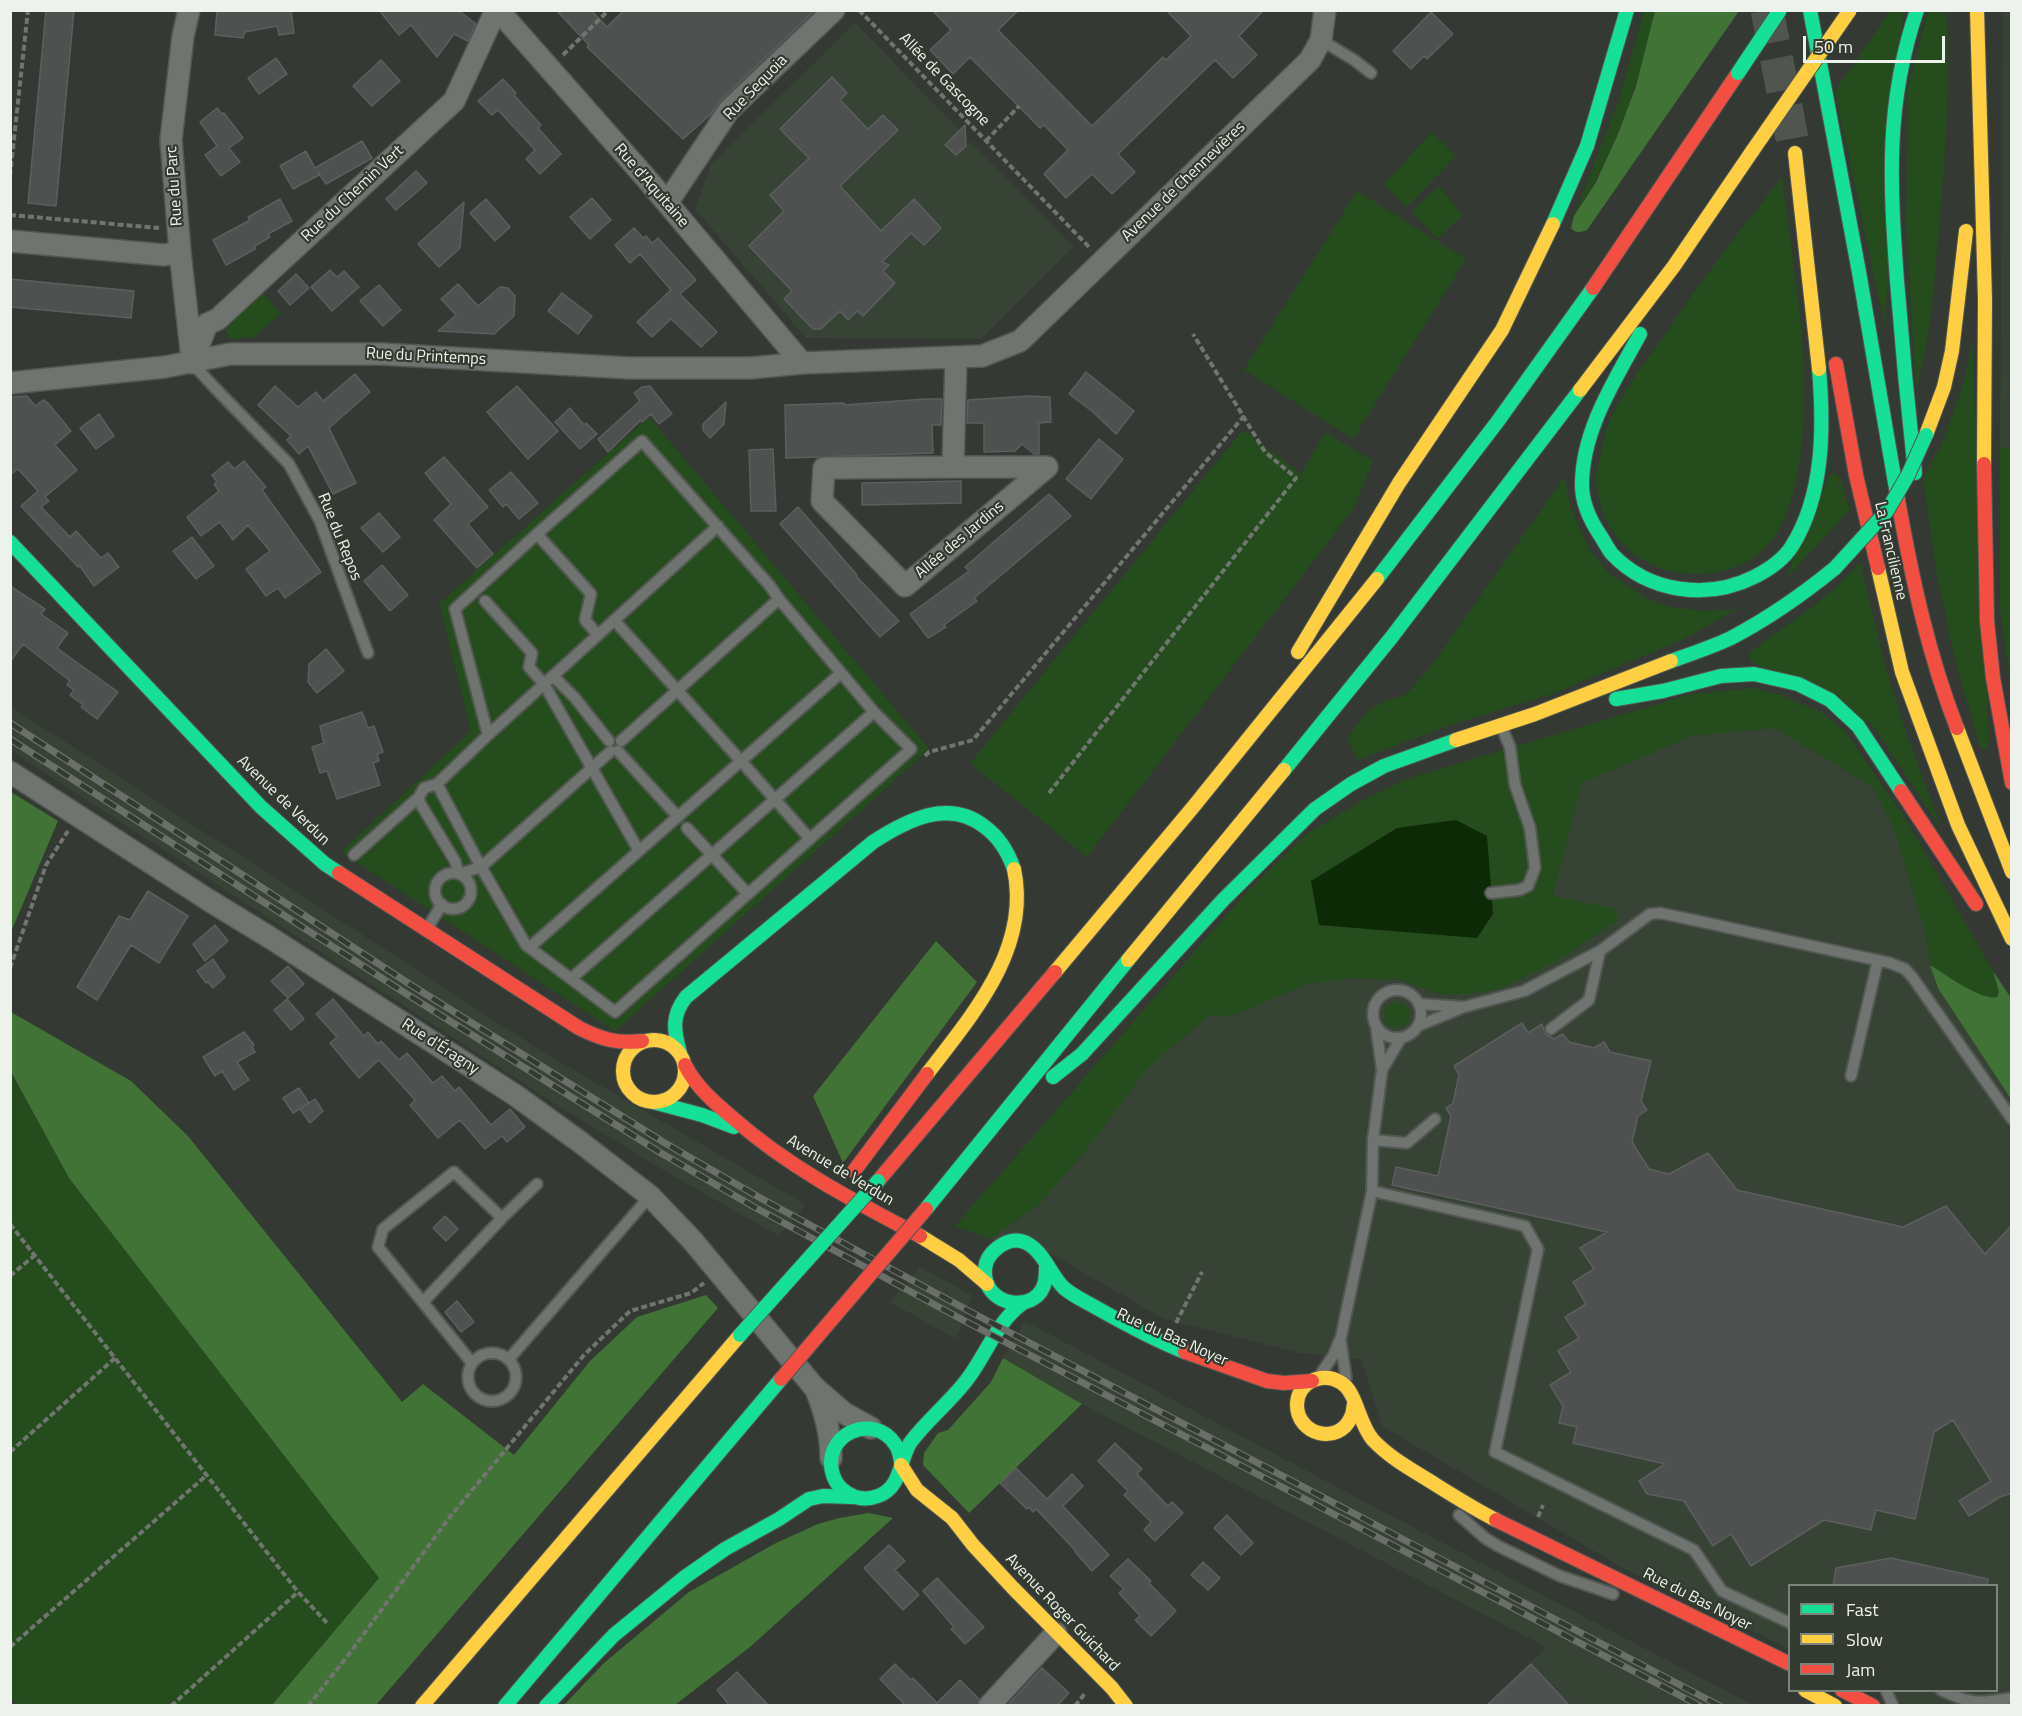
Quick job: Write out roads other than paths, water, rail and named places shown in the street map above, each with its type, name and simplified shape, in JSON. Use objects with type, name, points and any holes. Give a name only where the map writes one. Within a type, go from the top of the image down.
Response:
[{"type":"main road","points":[[1237,754],[1399,483],[1502,330],[1543,247],[1587,146],[1627,10]]},
{"type":"main road","points":[[422,1706],[740,1335],[878,1181],[1071,954],[1353,610],[1500,419],[1629,237],[1780,10]]},
{"type":"main road","points":[[1810,10],[1857,261],[1910,569],[1927,641],[1953,718],[2012,872]]},
{"type":"main road","points":[[505,1706],[1006,1113],[1391,638],[1674,266],[1850,10]]},
{"type":"main road","points":[[1917,10],[1906,36],[1893,98],[1890,185],[1900,320],[1917,493]]},
{"type":"main road","points":[[1968,186],[1978,14]]},
{"type":"main road","points":[[1978,14],[1985,288],[1984,462],[1987,621],[1993,678],[2012,783]]},
{"type":"main road","points":[[1802,56],[1808,90]]},
{"type":"main road","points":[[1674,266],[1596,421],[1584,454],[1581,484],[1586,512],[1599,539],[1630,571],[1668,589],[1696,592],[1720,590],[1757,578],[1778,562],[1796,540],[1807,516],[1814,490],[1821,431],[1821,399],[1816,330],[1795,153],[1828,322]]},
{"type":"main road","points":[[1006,1113],[1082,1054],[1223,900],[1315,809],[1351,784],[1384,766],[1560,704],[1729,639],[1769,617],[1803,594],[1835,568],[1887,511],[1908,475],[1926,435],[1944,387],[1952,351],[1966,222]]},
{"type":"main road","name":"La Francilienne","points":[[1834,355],[1856,474],[1902,672],[1958,825],[2008,943]]},
{"type":"main road","points":[[1874,491],[1884,597]]},
{"type":"main road","name":"Avenue de Verdun","points":[[10,542],[261,807],[325,864],[579,1028],[613,1043],[642,1041]]},
{"type":"main road","points":[[1924,562],[1926,585],[1953,718]]},
{"type":"main road","points":[[1560,704],[1634,697],[1721,676],[1754,674],[1798,684],[1830,700],[1858,726],[1989,923],[2008,943]]},
{"type":"main road","points":[[682,1059],[672,1045],[660,1040],[642,1041],[632,1048],[625,1058],[622,1070],[625,1082],[636,1097],[653,1102],[666,1100],[676,1093],[685,1077],[682,1059],[673,1021],[676,1010],[686,997],[873,842],[901,823],[932,813],[949,812],[964,815],[978,821],[994,833],[1004,844],[1012,859],[1016,875],[1018,909],[1015,931],[1006,956],[975,1009],[854,1171],[842,1221]]},
{"type":"main road","name":"Avenue de Verdun","points":[[579,1028],[625,1082]]},
{"type":"main road","name":"Avenue de Verdun","points":[[682,1059],[691,1077],[749,1134]]},
{"type":"main road","name":"Avenue de Verdun","points":[[653,1102],[702,1114],[749,1134],[861,1206],[916,1232],[963,1262],[988,1285]]},
{"type":"main road","name":"Avenue de Verdun","points":[[916,1232],[959,1243]]},
{"type":"main road","points":[[546,1706],[614,1635],[684,1577],[725,1549],[779,1519],[809,1499],[823,1496],[878,1497],[890,1489],[898,1477],[912,1440],[959,1390],[983,1358],[1007,1314],[1035,1297],[1044,1287],[1046,1267],[1041,1255],[1031,1246],[1018,1242],[978,1246]]},
{"type":"main road","points":[[1005,1244],[988,1260],[985,1274],[992,1293],[1012,1304],[1044,1304]]},
{"type":"main road","name":"Rue du Bas Noyer","points":[[1046,1267],[1073,1294],[1122,1323],[1172,1348],[1274,1382],[1314,1380]]},
{"type":"main road","points":[[987,1308],[988,1285]]},
{"type":"main road","name":"Rue du Bas Noyer","points":[[1096,1323],[1184,1364],[1278,1399],[1292,1408],[1299,1418]]},
{"type":"main road","points":[[1320,1435],[1335,1434],[1346,1426],[1353,1413],[1352,1397],[1343,1383],[1325,1377],[1314,1380],[1304,1387],[1297,1399],[1299,1418],[1308,1429],[1320,1435],[1342,1444]]},
{"type":"main road","name":"Rue du Bas Noyer","points":[[1352,1397],[1361,1423],[1374,1442],[1443,1490],[1496,1521],[1788,1663]]},
{"type":"main road","points":[[892,1425],[856,1430],[843,1436],[834,1448],[831,1462],[835,1481],[841,1489],[858,1498],[897,1505]]},
{"type":"main road","points":[[872,1429],[892,1440],[899,1453],[901,1464]]},
{"type":"main road","name":"Avenue Roger Guichard","points":[[901,1464],[917,1490],[944,1510],[973,1545],[1056,1633],[1112,1688],[1126,1706]]},
{"type":"main road","points":[[1455,1513],[1618,1597]]},
{"type":"main road","name":"Avenue Roger Guichard","points":[[935,1522],[973,1545]]},
{"type":"main road","points":[[1809,1692],[1835,1706]]},
{"type":"main road","points":[[1846,1692],[1873,1706]]},
{"type":"street","name":"Rue du Parc","points":[[189,10],[183,36],[171,140],[192,363]]},
{"type":"street","name":"Rue d'Aquitaine","points":[[497,10],[667,203],[802,363]]},
{"type":"street","name":"Rue du Chemin Vert","points":[[192,363],[207,324],[218,319],[454,101],[497,10]]},
{"type":"street","name":"Rue Sequoia","points":[[667,203],[729,110],[834,10]]},
{"type":"street","name":"Avenue de Chennevières","points":[[1020,341],[1310,60],[1321,40],[1325,10]]},
{"type":"street","points":[[10,242],[164,255],[180,252]]},
{"type":"street","name":"Rue du Printemps","points":[[10,383],[192,363],[230,354],[382,354],[629,368],[751,368],[802,363],[982,356],[1020,341]]},
{"type":"street","points":[[953,466],[956,357]]},
{"type":"street","name":"Allée des Jardins","points":[[953,466],[1047,467],[905,586],[822,501],[824,468],[953,466]]},
{"type":"street","name":"Rue d'Éragny","points":[[10,772],[550,1119],[650,1196],[692,1240],[814,1387],[844,1413],[872,1429]]},
{"type":"street","name":"Rue d'Éragny","points":[[814,1387],[827,1423],[831,1462]]},
{"type":"street","points":[[989,1706],[1056,1633]]},
{"type":"lane","points":[[1321,40],[1371,73]]},
{"type":"lane","name":"Rue du Repos","points":[[192,363],[289,464],[320,521],[368,653]]},
{"type":"lane","points":[[436,784],[526,945],[615,1012],[911,748],[874,712],[770,586],[642,441],[455,609],[488,735]]},
{"type":"lane","points":[[354,855],[419,797],[424,788],[436,784],[718,526]]},
{"type":"lane","points":[[537,534],[591,594],[585,620],[598,635]]},
{"type":"lane","points":[[419,797],[420,803],[455,861],[459,874],[470,883],[471,897],[461,908],[447,909],[436,900],[436,885],[445,875],[459,874],[481,867],[779,599]]},
{"type":"lane","points":[[485,601],[532,653],[529,667],[544,684],[639,851]]},
{"type":"lane","points":[[614,620],[810,839]]},
{"type":"lane","points":[[530,947],[841,673]]},
{"type":"lane","points":[[553,676],[575,698],[678,817]]},
{"type":"lane","points":[[572,978],[874,712]]},
{"type":"lane","points":[[1491,893],[1519,890],[1528,886],[1535,868],[1530,828],[1515,785],[1510,747],[1501,725]]},
{"type":"lane","points":[[687,828],[748,894]]},
{"type":"lane","points":[[427,929],[442,904]]},
{"type":"lane","points":[[1418,1026],[1464,1007],[1524,991],[1600,951],[1650,914],[1660,913],[1878,960],[1905,969],[2012,1119]]},
{"type":"lane","points":[[1551,1029],[1589,1000],[1600,951]]},
{"type":"lane","points":[[1851,1076],[1878,960]]},
{"type":"lane","points":[[1314,1380],[1326,1368],[1341,1337],[1372,1191],[1373,1140],[1383,1070],[1373,1019],[1375,1005],[1386,993],[1401,991],[1415,998],[1419,1004],[1421,1019],[1418,1026],[1408,1036],[1401,1038],[1387,1036],[1376,1026]]},
{"type":"lane","points":[[1419,1004],[1464,1007]]},
{"type":"lane","points":[[1383,1070],[1401,1038]]},
{"type":"lane","points":[[1373,1140],[1407,1143],[1435,1119]]},
{"type":"lane","points":[[472,1363],[378,1247],[383,1229],[454,1172],[502,1218]]},
{"type":"lane","points":[[423,1302],[537,1184]]},
{"type":"lane","points":[[1372,1191],[1525,1226],[1538,1249],[1495,1452],[1694,1550],[1722,1591],[1788,1622]]},
{"type":"lane","points":[[508,1359],[650,1196]]},
{"type":"lane","points":[[1341,1337],[1342,1357],[1352,1397]]},
{"type":"lane","points":[[486,1354],[502,1355],[508,1359],[513,1366],[515,1381],[508,1394],[494,1401],[479,1397],[473,1392],[468,1378],[472,1363],[486,1354]]},
{"type":"lane","points":[[1887,1692],[1893,1706]]},
{"type":"lane","points":[[1946,1692],[1966,1701],[1979,1703],[2012,1698]]},
{"type":"tunnel","points":[[1767,10],[1795,153]]},
{"type":"railway","points":[[10,723],[411,985],[665,1143],[762,1199],[969,1311],[1720,1706]]},
{"type":"railway","points":[[10,739],[405,993],[661,1153],[756,1208],[963,1320],[1700,1706]]}]
